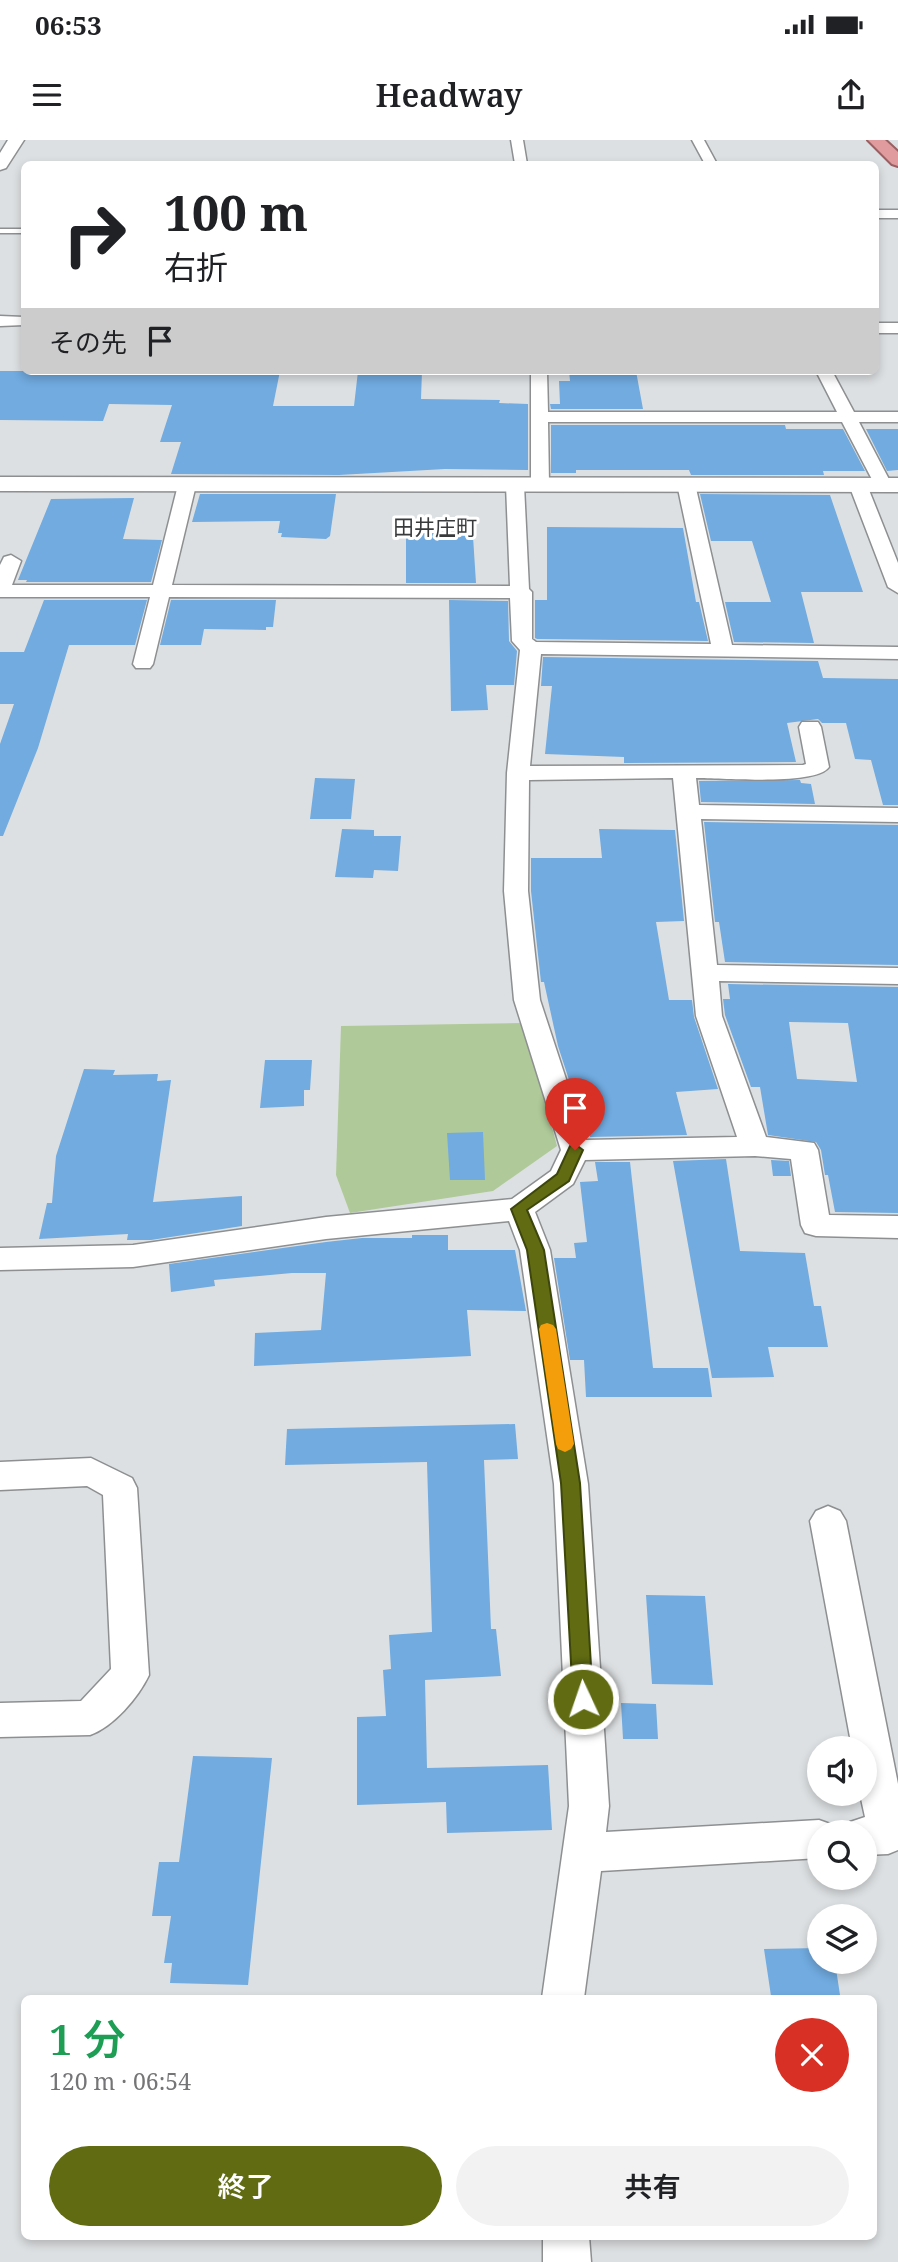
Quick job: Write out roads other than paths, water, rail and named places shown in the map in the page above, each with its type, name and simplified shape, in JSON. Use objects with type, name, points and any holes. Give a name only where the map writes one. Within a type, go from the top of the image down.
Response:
[{"type":"highway","points":[[876,140],[898,161]]},
{"type":"street","points":[[0,165],[16,140]]},
{"type":"street","points":[[517,140],[520,161]]},
{"type":"street","points":[[698,140],[709,161]]},
{"type":"street","points":[[879,214],[898,214]]},
{"type":"street","points":[[0,321],[21,321]]},
{"type":"street","points":[[879,328],[898,328]]},
{"type":"street","points":[[539,375],[540,484]]},
{"type":"street","points":[[826,375],[890,485]]},
{"type":"street","points":[[540,417],[898,417]]},
{"type":"street","points":[[0,484],[890,485]]},
{"type":"street","points":[[686,484],[723,650]]},
{"type":"street","points":[[143,664],[187,485]]},
{"type":"street","points":[[515,485],[522,592],[522,641],[531,648],[898,653]]},
{"type":"street","points":[[858,485],[898,587]]},
{"type":"street","points":[[11,561],[2,596],[163,591],[522,592]]},
{"type":"street","points":[[0,1259],[133,1256],[326,1228],[519,1209],[563,1177],[575,1150],[527,1000],[516,891],[518,773],[531,648]]},
{"type":"street","points":[[518,773],[807,772],[818,766],[810,727]]},
{"type":"street","points":[[684,771],[709,1016],[755,1146]]},
{"type":"street","points":[[688,812],[898,815]]},
{"type":"street","points":[[704,973],[898,976]]},
{"type":"street","points":[[575,1150],[755,1146],[804,1150],[816,1225],[898,1227]]},
{"type":"street","points":[[519,1209],[535,1250],[570,1483],[589,1806],[563,1995]]},
{"type":"street","points":[[0,1476],[91,1472],[120,1488],[130,1675],[90,1718],[0,1720]]},
{"type":"street","points":[[828,1521],[884,1835]]},
{"type":"street","points":[[583,1853],[807,1840]]},
{"type":"street","points":[[566,2240],[567,2262]]},
{"type":"lane","points":[[0,230],[21,231]]},
{"type":"district","name":"田井庄町","points":[[435,527]]}]
